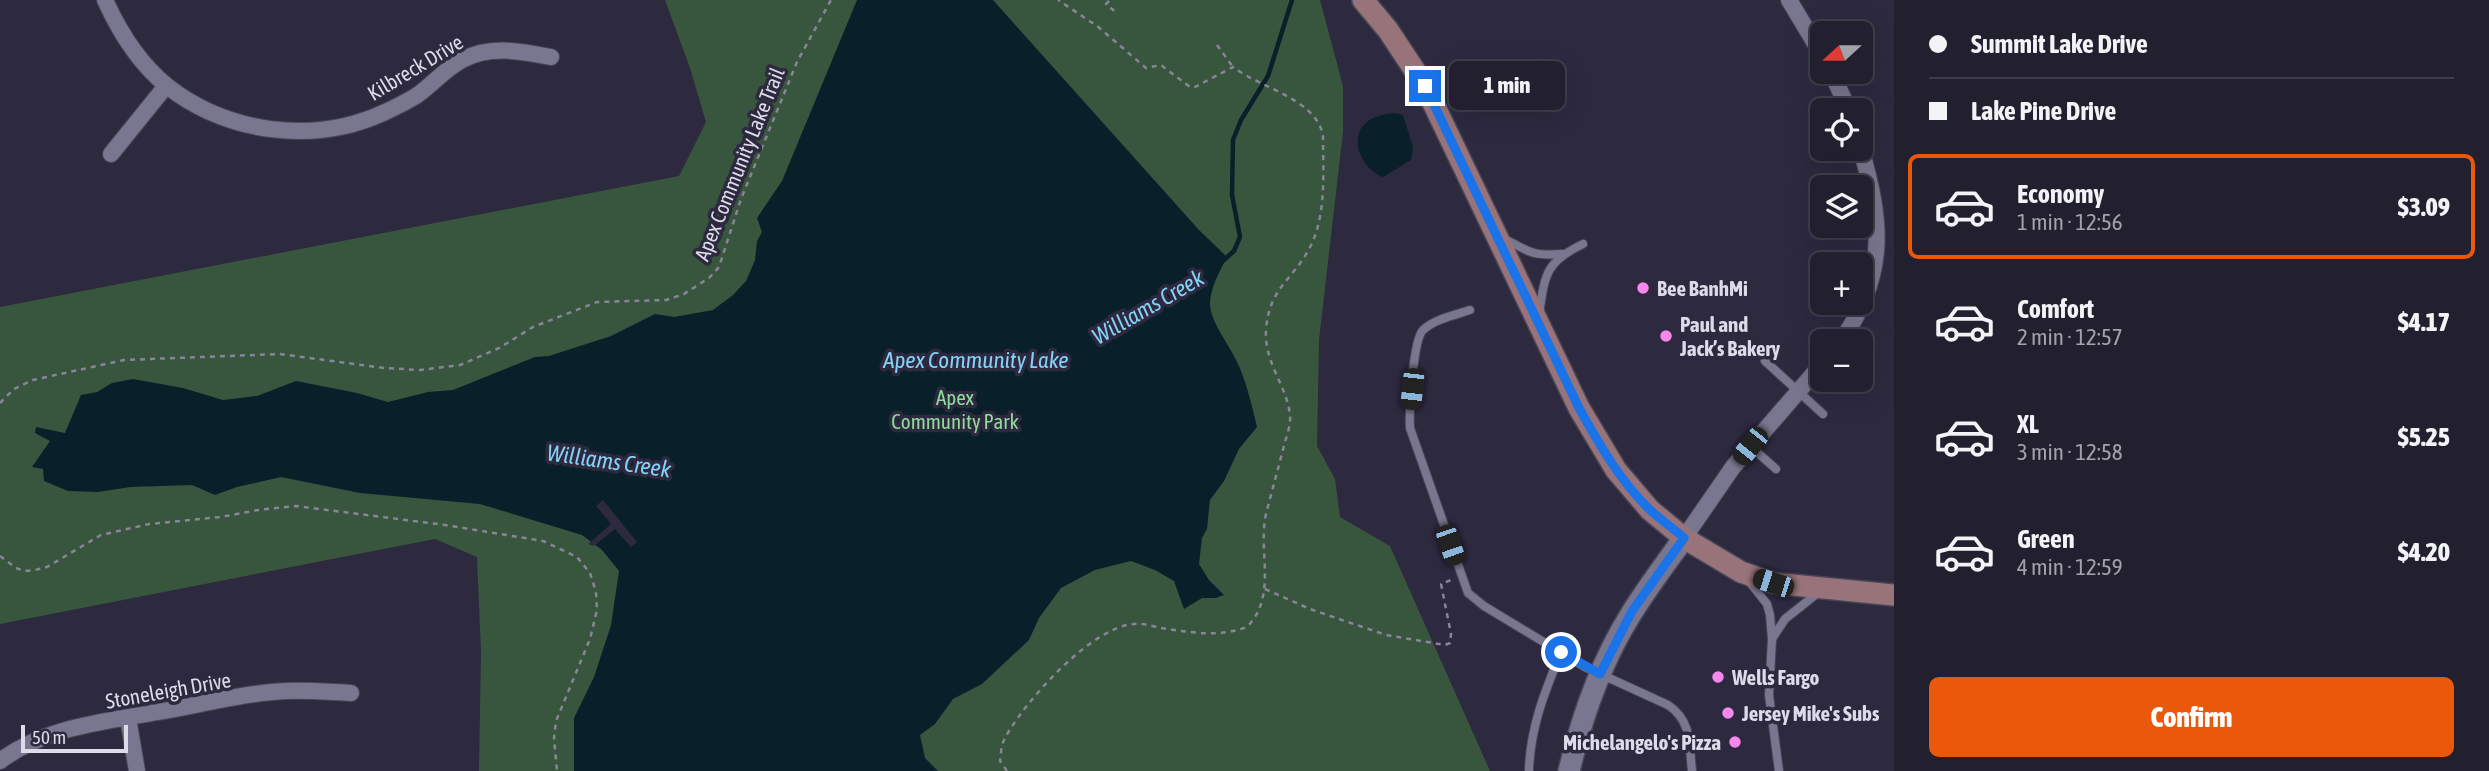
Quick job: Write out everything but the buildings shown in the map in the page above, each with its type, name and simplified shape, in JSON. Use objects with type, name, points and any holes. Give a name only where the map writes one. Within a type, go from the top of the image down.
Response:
[{"type":"main road","points":[[1363,0],[1388,30],[1425,86],[1579,408],[1611,462],[1650,510],[1684,538],[1741,572],[1773,583],[1894,595]]},
{"type":"street","name":"Kilbreck Drive","points":[[105,0],[132,47],[166,86],[211,112],[244,124],[277,130],[312,131],[346,126],[382,113],[416,95],[462,60],[478,54],[509,50],[551,57]]},
{"type":"street","points":[[1789,0],[1810,35]]},
{"type":"street","points":[[111,154],[166,86]]},
{"type":"street","points":[[1848,329],[1861,309],[1877,250],[1876,203],[1864,161]]},
{"type":"street","points":[[1569,771],[1585,713],[1600,674],[1632,611],[1714,493],[1750,446],[1810,378]]},
{"type":"street","name":"Stoneleigh Drive","points":[[0,761],[16,749],[44,736],[128,718],[268,693],[312,691],[351,694]]},
{"type":"street","points":[[128,718],[137,771]]},
{"type":"lane","points":[[1498,236],[1539,256],[1562,254],[1583,244]]},
{"type":"lane","points":[[1539,321],[1547,273],[1562,254]]},
{"type":"lane","points":[[1469,310],[1422,330],[1417,342],[1409,412],[1410,428],[1468,593],[1484,606],[1561,652],[1680,713],[1687,726],[1692,771]]},
{"type":"lane","points":[[1765,361],[1823,414]]},
{"type":"lane","points":[[1750,446],[1776,469]]},
{"type":"lane","points":[[1741,572],[1767,604],[1772,639],[1769,695],[1779,771]]},
{"type":"lane","points":[[1772,639],[1785,619],[1824,589]]},
{"type":"lane","points":[[1529,771],[1530,747],[1540,704],[1561,652]]},
{"type":"path","name":"Apex Community Lake Trail","points":[[0,403],[14,389],[33,380],[124,360],[280,354],[384,368],[420,370],[460,365],[499,348],[533,327],[597,302],[666,300],[684,295],[709,278],[719,267],[741,199],[797,62],[831,0]]},
{"type":"path","points":[[1058,0],[1097,26],[1146,68],[1161,65],[1189,87],[1195,87],[1233,67]]},
{"type":"path","points":[[1109,0],[1106,4],[1118,14]]},
{"type":"path","points":[[1007,771],[1000,761],[1002,743],[1018,717],[1063,667],[1098,639],[1121,626],[1136,624],[1205,633],[1238,630],[1252,621],[1262,606],[1265,589],[1263,529],[1291,418],[1268,350],[1268,313],[1286,278],[1307,253],[1321,218],[1323,147],[1321,125],[1312,114],[1299,104],[1241,74],[1217,46]]},
{"type":"path","points":[[0,556],[16,568],[35,570],[47,567],[101,535],[149,523],[221,517],[296,506],[543,541],[577,557],[590,573],[596,592],[597,610],[590,639],[556,721],[554,738],[557,771]]},
{"type":"path","points":[[1265,589],[1300,605],[1386,635],[1445,645],[1450,643],[1451,634],[1441,584],[1460,575]]},
{"type":"green space","name":"Apex Community Park","points":[[665,0],[1320,0],[1343,86],[1343,132],[1319,340],[1317,446],[1335,479],[1340,517],[1390,546],[1490,771],[479,771],[481,651],[477,557],[435,539],[0,624],[0,307],[679,176],[706,122]]},
{"type":"water","name":"Apex Community Lake","points":[[857,0],[993,0],[1199,230],[1227,257],[1212,292],[1211,311],[1241,372],[1257,427],[1239,449],[1224,481],[1210,500],[1207,529],[1202,538],[1199,564],[1209,580],[1224,595],[1202,598],[1184,609],[1174,581],[1131,561],[1095,570],[1061,588],[1039,618],[1029,640],[982,684],[953,699],[935,724],[920,735],[925,758],[938,771],[574,771],[574,718],[594,677],[611,625],[619,571],[602,550],[582,535],[480,504],[360,493],[281,477],[215,495],[192,485],[130,487],[98,492],[68,491],[44,481],[43,469],[32,467],[50,441],[35,433],[36,427],[65,433],[81,395],[97,392],[112,383],[133,379],[183,388],[223,400],[257,396],[296,381],[388,402],[428,392],[453,390],[535,357],[549,356],[611,336],[655,314],[674,317],[713,310],[746,281],[762,232],[757,218],[782,181]]},
{"type":"water","points":[[1394,113],[1403,115],[1413,147],[1411,160],[1383,177],[1370,169],[1361,156],[1358,148],[1359,133],[1369,120]]},
{"type":"pier","points":[[603,500],[637,542],[631,547],[615,529],[594,546],[588,544],[611,524],[596,506]]},
{"type":"waterway","name":"Williams Creek","points":[[1224,260],[1234,251],[1240,237],[1232,195],[1233,140],[1241,120],[1268,76],[1292,0]]},
{"type":"place","name":"Bee BanhMi","points":[[1643,288]]},
{"type":"place","name":"Paul and Jack’s Bakery","points":[[1666,336]]},
{"type":"place","name":"Wells Fargo","points":[[1718,677]]},
{"type":"place","name":"Jersey Mike's Subs","points":[[1728,713]]},
{"type":"place","name":"Michelangelo's Pizza","points":[[1735,742]]},
{"type":"route","points":[[1425,86],[1579,408],[1601,447],[1623,479],[1650,510],[1684,538],[1632,611],[1600,674],[1561,652]]}]
